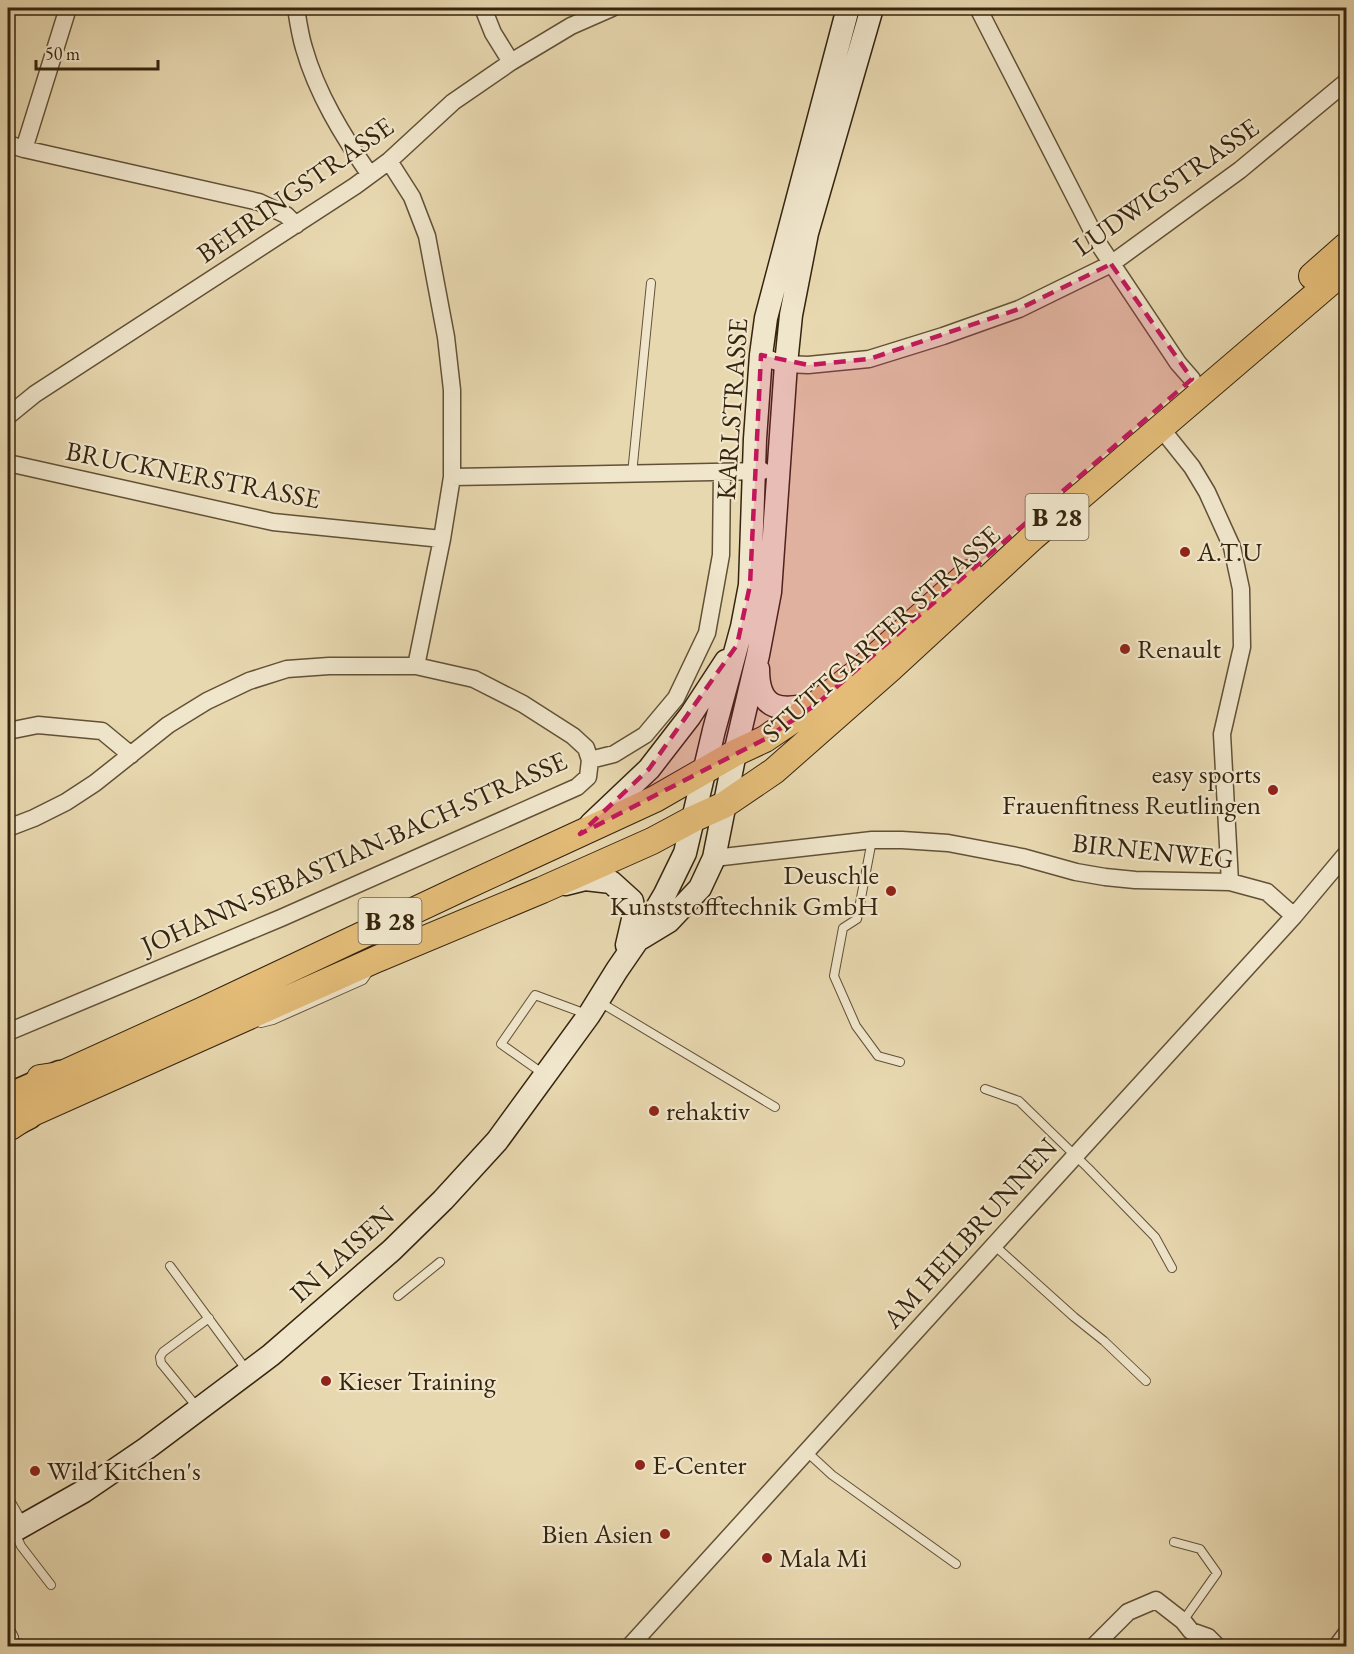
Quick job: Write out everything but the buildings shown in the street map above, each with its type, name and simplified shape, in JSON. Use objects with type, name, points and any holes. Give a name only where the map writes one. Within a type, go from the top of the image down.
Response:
[{"type":"highway","name":"B 28","points":[[13,1117],[60,1075]]},
{"type":"main road","name":"KARLSTRASSE","points":[[693,819],[742,627],[750,585],[754,471],[761,355],[766,318],[848,8]]},
{"type":"main road","name":"KARLSTRASSE","points":[[734,792],[735,753],[770,592],[791,315],[807,233],[872,8]]},
{"type":"main road","name":"STUTTGARTER STRASSE","points":[[735,753],[765,739],[818,703],[863,668],[977,566],[1347,246]]},
{"type":"main road","name":"STUTTGARTER STRASSE","points":[[693,819],[734,792],[774,771],[891,668],[1033,537],[1347,269]]},
{"type":"main road","points":[[580,834],[649,769],[690,716],[737,645]]},
{"type":"main road","points":[[758,655],[760,689],[764,698],[770,703],[782,708],[799,708],[818,703]]},
{"type":"main road","name":"B 28","points":[[60,1075],[655,799],[702,780],[735,753]]},
{"type":"main road","points":[[702,780],[734,792]]},
{"type":"main road","name":"IN LAISEN","points":[[633,947],[669,921],[700,888],[714,858],[734,792]]},
{"type":"main road","name":"IN LAISEN","points":[[13,1527],[84,1491],[147,1448],[271,1355],[392,1250],[443,1200],[497,1141],[593,1008],[665,894],[685,853],[693,819]]},
{"type":"main road","name":"B 28","points":[[13,1117],[542,890],[652,841],[693,819]]},
{"type":"main road","points":[[542,890],[585,879],[612,882],[632,900],[634,915],[628,938],[633,947]]},
{"type":"main road","points":[[8,1083],[60,1075]]},
{"type":"street","points":[[24,149],[68,8]]},
{"type":"street","points":[[296,8],[303,47],[318,89],[370,175]]},
{"type":"street","points":[[483,8],[493,33],[511,62]]},
{"type":"street","name":"BEHRINGSTRASSE","points":[[8,416],[35,394],[370,175],[389,161],[453,102],[511,62],[571,26],[612,8]]},
{"type":"street","points":[[978,8],[1089,225],[1112,264],[1178,363],[1192,379]]},
{"type":"street","name":"LUDWIGSTRASSE","points":[[761,355],[786,364],[808,365],[869,359],[1019,309],[1112,264],[1240,170],[1347,82]]},
{"type":"street","points":[[8,144],[259,202],[286,215],[296,225]]},
{"type":"street","points":[[389,161],[412,197],[427,236],[446,337],[452,390],[452,477],[416,666]]},
{"type":"street","points":[[1160,427],[1192,467],[1208,492],[1232,547],[1241,589],[1242,647],[1222,734],[1230,882]]},
{"type":"street","name":"BRUCKNERSTRASSE","points":[[8,463],[273,522],[442,539]]},
{"type":"street","points":[[452,477],[779,470]]},
{"type":"street","name":"JOHANN-SEBASTIAN-BACH-STRASSE","points":[[8,1032],[281,918],[577,787],[588,777],[590,760],[615,754],[645,735],[676,698],[707,633],[721,555],[722,472]]},
{"type":"street","points":[[8,828],[66,802],[95,783],[168,725],[207,701],[249,681],[288,669],[328,666],[416,666],[474,679],[523,704],[573,736],[586,748],[590,760]]},
{"type":"street","points":[[8,731],[38,725],[102,731],[130,755]]},
{"type":"street","name":"BIRNENWEG","points":[[714,858],[872,840],[948,843],[1023,857],[1076,872],[1105,877],[1230,882],[1267,892],[1294,916]]},
{"type":"street","name":"AM HEILBRUNNEN","points":[[631,1646],[1294,916],[1347,854]]},
{"type":"street","points":[[1094,1647],[1128,1612],[1156,1600],[1191,1630],[1208,1637],[1217,1647]]},
{"type":"street","points":[[1337,1647],[1347,1634]]},
{"type":"lane","points":[[632,474],[651,283]]},
{"type":"lane","points":[[872,840],[857,919],[843,928],[834,976],[856,1026],[878,1056],[900,1062]]},
{"type":"lane","points":[[546,1076],[501,1044],[535,995],[593,1008],[775,1107]]},
{"type":"lane","points":[[985,1089],[1019,1101],[1155,1237],[1172,1268]]},
{"type":"lane","points":[[994,1245],[1104,1341],[1146,1381]]},
{"type":"lane","points":[[398,1296],[440,1262]]},
{"type":"lane","points":[[170,1266],[248,1372]]},
{"type":"lane","points":[[199,1409],[161,1363],[160,1357],[209,1318]]},
{"type":"lane","points":[[807,1452],[832,1475],[956,1564]]},
{"type":"lane","points":[[8,1497],[13,1527],[21,1546],[51,1585]]},
{"type":"lane","points":[[1174,1542],[1200,1549],[1217,1573],[1183,1621]]},
{"type":"lane","points":[[8,1624],[16,1645],[38,1647]]},
{"type":"highlighted area","points":[[1111,264],[1192,379],[818,703],[765,739],[580,834],[649,769],[737,645],[750,585],[761,355],[808,365],[869,359],[1019,309]]},
{"type":"place","name":"A.T.U","points":[[1185,552]]},
{"type":"place","name":"Renault","points":[[1125,649]]},
{"type":"place","name":"easy sports Frauenfitness Reutlingen","points":[[1273,790]]},
{"type":"place","name":"Deuschle Kunststofftechnik GmbH","points":[[891,891]]},
{"type":"place","name":"rehaktiv","points":[[654,1111]]},
{"type":"place","name":"Kieser Training","points":[[326,1381]]},
{"type":"place","name":"E-Center","points":[[640,1465]]},
{"type":"place","name":"Wild Kitchen's","points":[[35,1471]]},
{"type":"place","name":"Bien Asien","points":[[665,1534]]},
{"type":"place","name":"Mala Mi","points":[[767,1558]]}]
